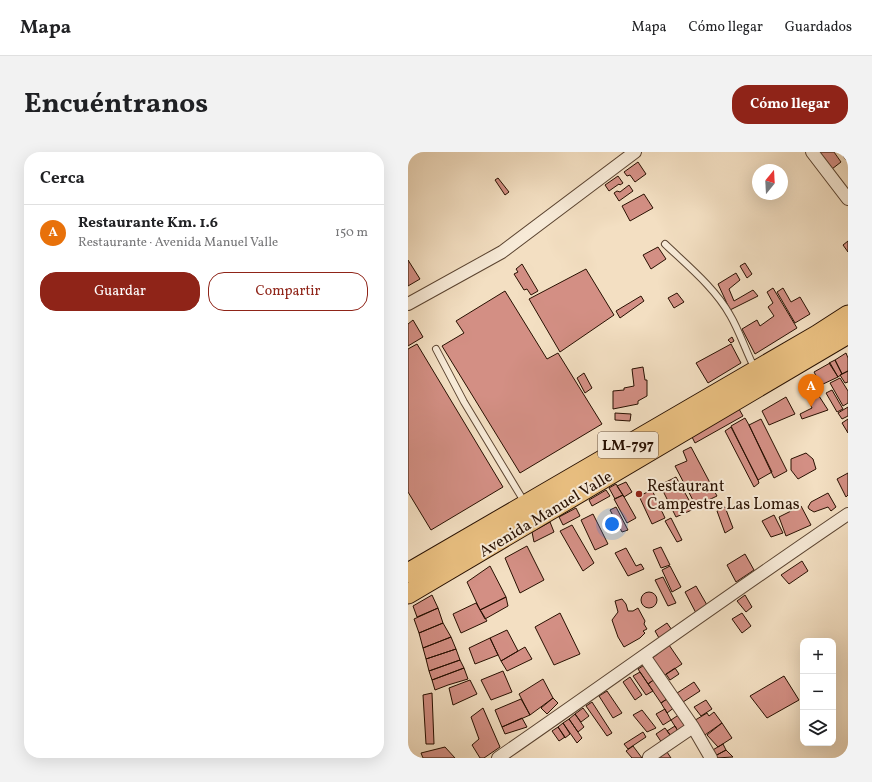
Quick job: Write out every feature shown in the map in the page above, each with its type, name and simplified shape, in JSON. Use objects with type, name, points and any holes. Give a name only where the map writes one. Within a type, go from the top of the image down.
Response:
[{"type":"main road","name":"Avenida Manuel Valle","points":[[408,573],[848,315]]},
{"type":"main road","name":"Avenida Manuel Valle","points":[[408,594],[848,334]]},
{"type":"street","points":[[408,304],[502,252],[635,152]]},
{"type":"street","points":[[812,152],[848,199]]},
{"type":"street","points":[[498,758],[748,582],[848,514]]},
{"type":"street","points":[[644,656],[693,727],[711,758]]},
{"type":"street","points":[[649,757],[693,727]]},
{"type":"lane","points":[[665,244],[702,280],[722,303],[730,315],[756,370]]},
{"type":"lane","points":[[436,348],[464,402],[526,504]]},
{"type":"building","points":[[819,152],[834,152],[841,162],[832,169]]},
{"type":"building","points":[[840,152],[848,152],[847,161]]},
{"type":"building","points":[[638,162],[646,174],[635,182],[630,175],[627,176],[624,172]]},
{"type":"building","points":[[618,176],[623,183],[609,191],[605,185]]},
{"type":"building","points":[[498,178],[509,192],[505,195],[495,180]]},
{"type":"building","points":[[629,185],[633,191],[619,201],[614,193],[617,191],[620,192]]},
{"type":"building","points":[[644,194],[653,208],[630,221],[622,206]]},
{"type":"building","points":[[848,241],[848,252],[843,245]]},
{"type":"building","points":[[658,247],[666,259],[651,269],[643,255]]},
{"type":"building","points":[[408,260],[420,279],[408,286]]},
{"type":"building","points":[[745,263],[752,274],[747,278],[740,266]]},
{"type":"building","points":[[522,264],[538,291],[531,295],[527,289],[524,290],[514,274],[518,272],[516,269]]},
{"type":"building","points":[[586,269],[614,315],[560,352],[529,299]]},
{"type":"building","points":[[736,273],[740,280],[729,289],[734,301],[753,290],[758,296],[730,310],[718,284]]},
{"type":"building","points":[[773,288],[797,328],[755,354],[742,329],[757,320],[760,326],[774,316],[768,307],[773,303],[767,292]]},
{"type":"building","points":[[783,288],[791,302],[800,297],[810,314],[795,323],[777,292]]},
{"type":"building","points":[[505,291],[547,359],[558,353],[602,424],[520,473],[442,346],[464,333],[456,321]]},
{"type":"building","points":[[677,293],[684,302],[674,308],[668,298]]},
{"type":"building","points":[[641,296],[644,301],[620,318],[616,311]]},
{"type":"building","points":[[413,320],[423,337],[408,346],[408,324]]},
{"type":"building","points":[[732,337],[734,341],[731,343],[728,340]]},
{"type":"building","points":[[417,344],[503,487],[431,530],[408,492],[408,349]]},
{"type":"building","points":[[731,344],[741,363],[708,383],[696,363]]},
{"type":"building","points":[[846,353],[848,358],[848,371],[842,374],[835,360]]},
{"type":"building","points":[[835,360],[842,374],[838,377],[829,363]]},
{"type":"building","points":[[830,363],[838,377],[821,385],[814,372]]},
{"type":"building","points":[[643,367],[645,380],[647,380],[647,396],[638,401],[638,404],[613,409],[613,391],[624,390],[624,388],[634,386],[632,369]]},
{"type":"building","points":[[848,371],[848,382],[845,383],[840,375]]},
{"type":"building","points":[[584,373],[592,388],[585,393],[577,378]]},
{"type":"building","points":[[840,378],[848,391],[848,403],[843,406],[830,383]]},
{"type":"building","points":[[832,390],[843,409],[837,412],[826,393]]},
{"type":"building","points":[[819,396],[828,410],[802,419],[800,414],[812,408],[809,401]]},
{"type":"building","points":[[786,397],[795,414],[769,425],[762,411]]},
{"type":"building","points":[[848,407],[848,416],[842,419],[838,413]]},
{"type":"building","points":[[739,409],[743,416],[695,443],[691,435]]},
{"type":"building","points":[[615,413],[631,414],[630,421],[615,420]]},
{"type":"building","points":[[745,418],[772,472],[758,480],[731,426]]},
{"type":"building","points":[[761,419],[787,471],[774,478],[749,425]]},
{"type":"building","points":[[848,419],[848,433],[842,423]]},
{"type":"building","points":[[731,427],[758,480],[759,483],[754,487],[725,431]]},
{"type":"building","points":[[691,447],[717,496],[696,506],[675,466],[687,461],[683,451]]},
{"type":"building","points":[[806,453],[813,459],[816,469],[798,479],[791,470],[791,459]]},
{"type":"building","points":[[848,473],[848,495],[846,497],[837,479]]},
{"type":"building","points":[[676,477],[694,509],[676,517],[660,485]]},
{"type":"building","points":[[626,482],[632,492],[624,497],[617,486]]},
{"type":"building","points":[[616,484],[623,495],[615,499],[609,488]]},
{"type":"building","points":[[606,490],[610,496],[592,506],[589,500]]},
{"type":"building","points":[[652,490],[665,518],[652,524],[639,496]]},
{"type":"building","points":[[828,493],[836,507],[831,511],[828,507],[814,512],[809,509],[808,507],[811,502]]},
{"type":"building","points":[[623,495],[636,518],[627,523],[614,499]]},
{"type":"building","points":[[801,506],[811,525],[786,536],[779,517]]},
{"type":"building","points":[[616,507],[628,530],[622,532],[610,510]]},
{"type":"building","points":[[725,507],[733,528],[725,533],[717,511]]},
{"type":"building","points":[[576,508],[580,516],[563,525],[559,517]]},
{"type":"building","points":[[593,514],[608,544],[595,550],[581,520]]},
{"type":"building","points":[[774,515],[783,533],[771,537],[762,521]]},
{"type":"building","points":[[671,518],[682,540],[677,542],[665,521]]},
{"type":"building","points":[[550,522],[554,532],[534,542],[532,532]]},
{"type":"building","points":[[572,525],[594,563],[583,571],[560,531]]},
{"type":"building","points":[[527,546],[544,580],[520,593],[505,558]]},
{"type":"building","points":[[661,547],[670,565],[661,568],[653,550]]},
{"type":"building","points":[[626,548],[636,566],[641,564],[644,569],[628,576],[615,553]]},
{"type":"building","points":[[745,554],[754,570],[736,582],[727,565]]},
{"type":"building","points":[[802,561],[808,571],[789,584],[781,575]]},
{"type":"building","points":[[490,566],[506,597],[480,610],[467,582]]},
{"type":"building","points":[[670,566],[681,587],[672,592],[662,570]]},
{"type":"building","points":[[663,577],[676,603],[668,606],[655,580]]},
{"type":"building","points":[[696,586],[707,605],[696,613],[685,592]]},
{"type":"building","points":[[649,592],[656,597],[657,600],[652,607],[649,608],[642,603],[641,600],[646,593]]},
{"type":"building","points":[[432,595],[438,608],[417,617],[413,606]]},
{"type":"building","points":[[745,595],[752,607],[746,612],[737,601]]},
{"type":"building","points":[[506,597],[508,606],[485,619],[480,610]]},
{"type":"building","points":[[622,599],[626,604],[628,611],[633,611],[638,608],[645,621],[644,624],[647,629],[643,631],[645,633],[640,638],[624,647],[618,637],[612,620],[618,612],[615,601]]},
{"type":"building","points":[[476,603],[487,621],[461,633],[453,614]]},
{"type":"building","points":[[438,608],[443,623],[419,633],[414,619]]},
{"type":"building","points":[[560,613],[580,654],[554,665],[535,627]]},
{"type":"building","points":[[742,613],[751,626],[742,633],[732,619]]},
{"type":"building","points":[[443,623],[451,637],[423,648],[419,633]]},
{"type":"building","points":[[667,623],[672,630],[659,638],[655,631]]},
{"type":"building","points":[[507,630],[518,651],[501,661],[490,638]]},
{"type":"building","points":[[451,637],[456,649],[426,659],[423,648]]},
{"type":"building","points":[[490,638],[498,655],[475,664],[469,648]]},
{"type":"building","points":[[669,645],[682,664],[662,677],[650,660]]},
{"type":"building","points":[[525,647],[532,659],[507,671],[501,661]]},
{"type":"building","points":[[456,649],[460,660],[429,671],[426,659]]},
{"type":"building","points":[[460,660],[464,668],[432,680],[429,671]]},
{"type":"building","points":[[646,664],[656,678],[648,684],[638,669]]},
{"type":"building","points":[[464,668],[468,679],[435,690],[432,680]]},
{"type":"building","points":[[675,668],[679,674],[670,680],[666,674]]},
{"type":"building","points":[[503,671],[512,692],[491,700],[481,680]]},
{"type":"building","points":[[640,672],[653,691],[646,695],[633,676]]},
{"type":"building","points":[[784,676],[799,700],[767,718],[750,696]]},
{"type":"building","points":[[630,677],[642,695],[635,700],[623,682]]},
{"type":"building","points":[[543,679],[553,698],[530,715],[519,694]]},
{"type":"building","points":[[655,679],[668,698],[661,703],[648,684]]},
{"type":"building","points":[[470,680],[477,694],[453,705],[449,688]]},
{"type":"building","points":[[694,682],[700,691],[680,704],[674,695]]},
{"type":"building","points":[[607,691],[622,713],[613,718],[599,696]]},
{"type":"building","points":[[432,693],[434,744],[426,744],[423,695]]},
{"type":"building","points":[[670,697],[675,707],[667,713],[661,703]]},
{"type":"building","points":[[553,698],[558,703],[547,714],[541,708]]},
{"type":"building","points":[[521,699],[530,715],[502,727],[495,710]]},
{"type":"building","points":[[706,700],[712,709],[701,716],[694,707]]},
{"type":"building","points":[[592,702],[612,733],[607,736],[586,706]]},
{"type":"building","points":[[483,708],[500,747],[484,758],[480,758],[472,745],[479,739],[471,717]]},
{"type":"building","points":[[583,708],[589,716],[581,722],[575,714]]},
{"type":"building","points":[[665,709],[671,720],[663,725],[656,714]]},
{"type":"building","points":[[642,710],[656,728],[647,732],[633,715]]},
{"type":"building","points":[[714,712],[722,723],[702,737],[692,722],[707,713],[709,716]]},
{"type":"building","points":[[575,714],[584,727],[578,732],[569,719]]},
{"type":"building","points":[[680,714],[687,724],[678,731],[671,720]]},
{"type":"building","points":[[522,718],[527,727],[505,734],[502,727]]},
{"type":"building","points":[[569,719],[582,738],[577,743],[563,723]]},
{"type":"building","points":[[563,723],[570,734],[565,738],[558,727]]},
{"type":"building","points":[[722,723],[732,738],[718,747],[707,735]]},
{"type":"building","points":[[675,726],[678,731],[671,736],[667,731]]},
{"type":"building","points":[[558,727],[565,737],[559,741],[552,731]]},
{"type":"building","points":[[665,728],[671,736],[662,743],[656,734]]},
{"type":"building","points":[[643,732],[646,737],[628,749],[624,744]]},
{"type":"building","points":[[723,744],[726,750],[715,756],[711,751]]},
{"type":"building","points":[[633,746],[642,758],[632,758],[626,751]]},
{"type":"building","points":[[445,747],[455,758],[423,758],[421,753]]},
{"type":"building","points":[[726,750],[733,757],[716,758],[715,756]]},
{"type":"building","points":[[667,752],[671,758],[659,758]]},
{"type":"place","name":"Restaurante Km. 1.6","points":[[811,407]]},
{"type":"place","name":"Restaurant Campestre Las Lomas","points":[[639,494]]}]
